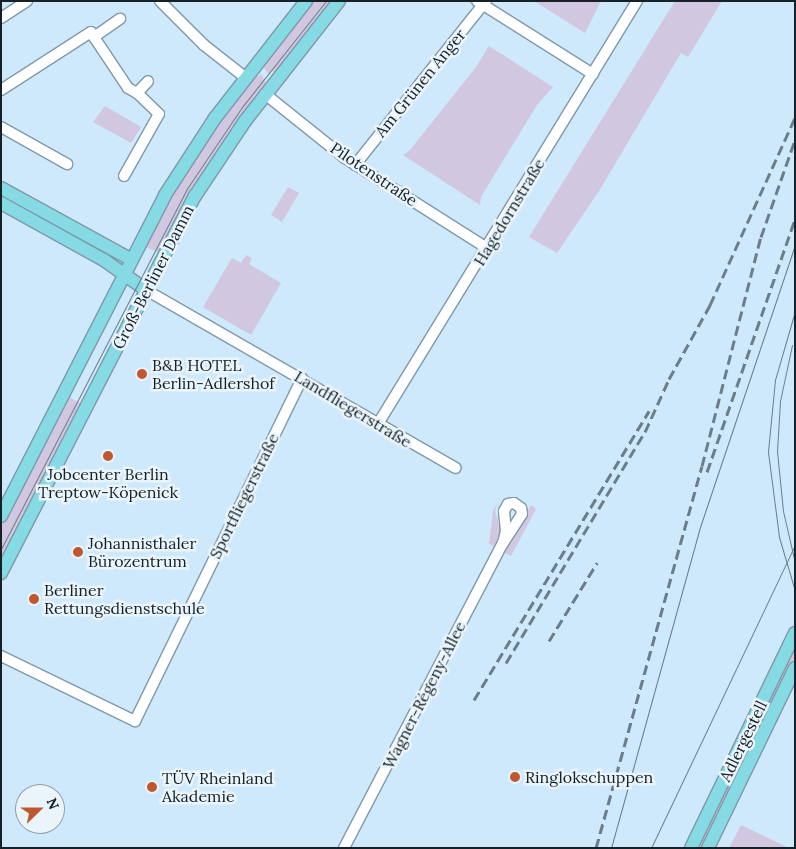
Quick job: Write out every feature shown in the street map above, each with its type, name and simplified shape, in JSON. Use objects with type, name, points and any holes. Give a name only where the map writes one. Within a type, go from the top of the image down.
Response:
[{"type":"main road","name":"Groß-Berliner Damm","points":[[1,516],[130,259],[165,194],[246,78],[306,1]]},
{"type":"main road","name":"Groß-Berliner Damm","points":[[1,573],[146,290],[207,176],[265,94],[339,1]]},
{"type":"main road","points":[[1,188],[130,259],[146,290]]},
{"type":"main road","points":[[1,203],[123,273],[146,290]]},
{"type":"main road","name":"Adlergestell","points":[[691,848],[795,633]]},
{"type":"main road","name":"Adlergestell","points":[[708,848],[795,668]]},
{"type":"street","points":[[1,18],[27,1]]},
{"type":"street","points":[[160,1],[204,44],[246,78]]},
{"type":"street","name":"Hagedornstraße","points":[[379,422],[637,1]]},
{"type":"street","points":[[482,3],[593,74]]},
{"type":"street","name":"Am Grünen Anger","points":[[355,165],[482,3]]},
{"type":"street","points":[[94,36],[120,19]]},
{"type":"street","points":[[1,90],[91,32],[128,88],[137,93],[159,114],[124,176]]},
{"type":"street","points":[[137,93],[148,81]]},
{"type":"street","name":"Pilotenstraße","points":[[265,94],[355,165],[487,248]]},
{"type":"street","points":[[1,127],[67,164]]},
{"type":"street","name":"Landfliegerstraße","points":[[146,290],[379,422],[384,428],[456,468]]},
{"type":"street","name":"Sportfliegerstraße","points":[[1,656],[135,721],[302,378]]},
{"type":"street","name":"Wagner-Régeny-Allee","points":[[344,848],[503,543]]},
{"type":"shaded area","points":[[313,1],[334,1],[276,74],[272,71],[269,75],[262,65]]},
{"type":"shaded area","points":[[534,1],[601,1],[585,33]]},
{"type":"shaded area","points":[[675,1],[722,1],[688,57],[681,53],[599,191],[557,253],[529,237]]},
{"type":"shaded area","points":[[489,46],[553,87],[537,105],[481,197],[480,205],[403,155],[410,150],[476,67]]},
{"type":"shaded area","points":[[254,74],[258,77],[261,74],[267,85],[159,253],[144,246],[209,134]]},
{"type":"shaded area","points":[[105,106],[141,127],[131,143],[93,122]]},
{"type":"shaded area","points":[[288,187],[299,193],[282,222],[271,215]]},
{"type":"shaded area","points":[[246,255],[252,258],[249,264],[281,283],[251,335],[203,307],[232,258],[241,263]]},
{"type":"shaded area","points":[[67,396],[82,404],[1,562],[1,526]]},
{"type":"shaded area","points":[[498,502],[495,511],[501,531],[494,546],[489,544],[493,511]]},
{"type":"shaded area","points":[[531,505],[536,509],[511,556],[502,551],[515,537]]},
{"type":"shaded area","points":[[795,643],[795,658],[752,746],[747,743]]},
{"type":"shaded area","points":[[745,746],[751,749],[703,848],[696,848]]},
{"type":"shaded area","points":[[741,825],[789,848],[729,848]]},
{"type":"tram line","points":[[1,549],[186,190],[242,107],[326,1]]},
{"type":"tram line","points":[[611,848],[699,530],[795,245]]},
{"type":"tram line","points":[[795,311],[775,380],[768,452],[779,537],[795,591]]},
{"type":"tram line","points":[[792,345],[780,401],[777,451],[783,511],[795,563]]},
{"type":"tram line","points":[[651,848],[795,545]]},
{"type":"railway","points":[[506,663],[645,432],[669,379],[710,305],[795,118]]},
{"type":"railway","points":[[596,848],[702,466],[761,237],[795,140]]},
{"type":"railway","points":[[707,472],[795,220]]},
{"type":"railway","points":[[474,700],[649,411]]},
{"type":"railway","points":[[549,641],[597,563]]},
{"type":"place","name":"B&B HOTEL Berlin-Adlershof","points":[[142,374]]},
{"type":"place","name":"Jobcenter Berlin Treptow-Köpenick","points":[[108,456]]},
{"type":"place","name":"Johannisthaler Bürozentrum","points":[[78,552]]},
{"type":"place","name":"Berliner Rettungsdienstschule","points":[[34,599]]},
{"type":"place","name":"Ringlokschuppen","points":[[515,777]]},
{"type":"place","name":"TÜV Rheinland Akademie","points":[[152,787]]}]
